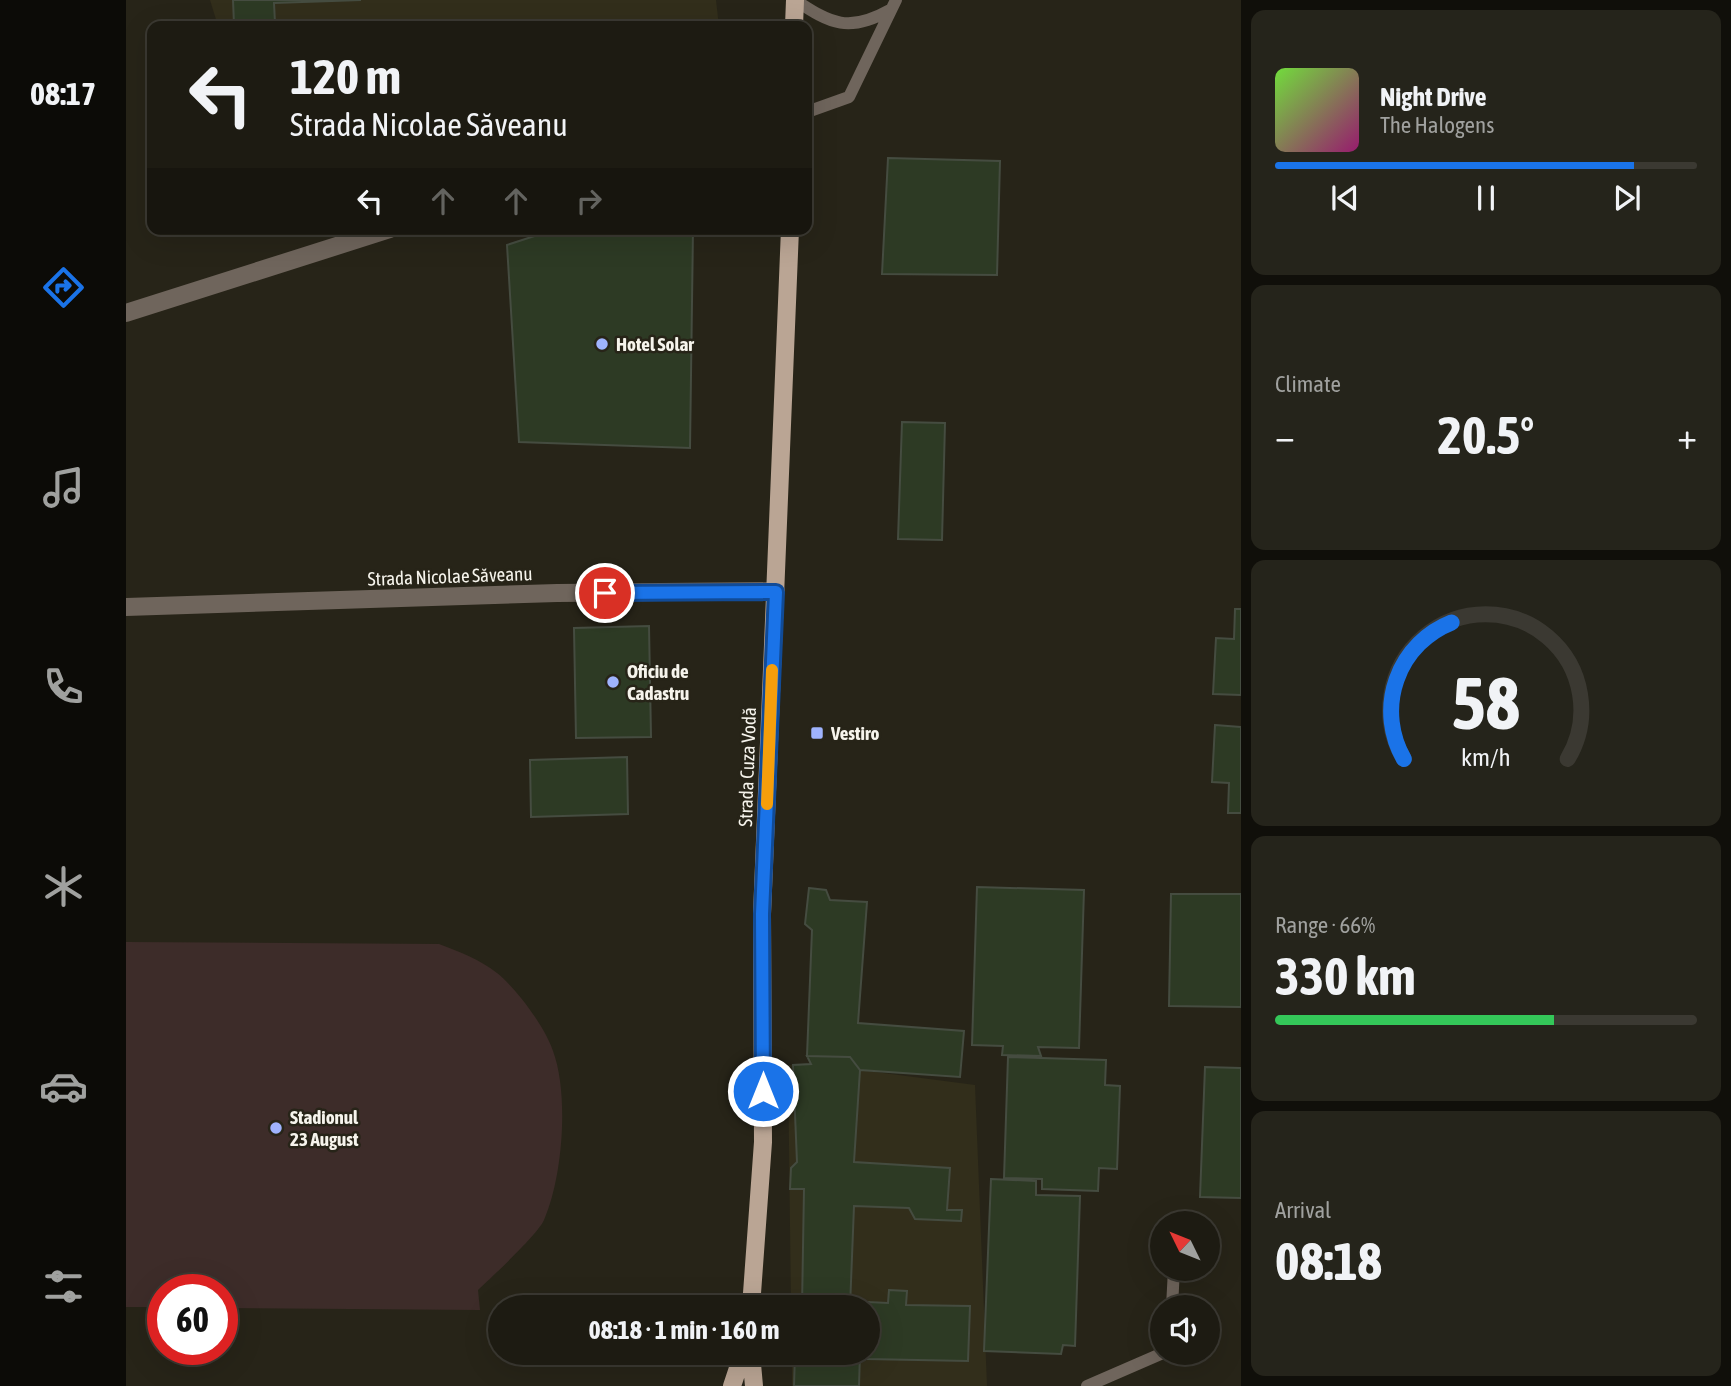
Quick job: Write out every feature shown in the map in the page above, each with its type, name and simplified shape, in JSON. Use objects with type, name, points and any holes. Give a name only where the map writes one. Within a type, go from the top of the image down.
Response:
[{"type":"main road","points":[[794,21],[795,0]]},
{"type":"main road","name":"Strada Cuza Vodă","points":[[752,1295],[763,1142],[762,914],[790,235]]},
{"type":"main road","points":[[732,1386],[739,1365]]},
{"type":"main road","points":[[752,1365],[754,1386]]},
{"type":"street","points":[[126,313],[371,235]]},
{"type":"street","name":"Strada Nicolae Săveanu","points":[[126,607],[557,593],[776,592]]},
{"type":"lane","points":[[795,0],[838,25],[872,20],[893,5]]},
{"type":"lane","points":[[812,110],[849,97],[893,5]]},
{"type":"lane","points":[[1087,1386],[1150,1359]]},
{"type":"shaded area","points":[[210,0],[716,0],[718,21],[216,21]]},
{"type":"shaded area","points":[[126,942],[439,944],[490,968],[521,998],[549,1041],[558,1069],[562,1136],[556,1182],[540,1226],[478,1290],[480,1310],[238,1308],[238,1274],[147,1274],[147,1307],[126,1307]]},
{"type":"shaded area","points":[[807,1056],[850,1057],[860,1070],[975,1085],[987,1386],[792,1386],[792,1365],[880,1365],[880,1295],[791,1295],[788,1065],[810,1064]]},
{"type":"building","points":[[233,0],[361,0],[274,3],[275,21],[234,21]]},
{"type":"building","points":[[888,158],[1000,161],[997,275],[882,274]]},
{"type":"building","name":"Hotel Solar","points":[[538,235],[693,235],[690,448],[519,442],[507,245]]},
{"type":"building","points":[[902,422],[945,423],[942,540],[898,539]]},
{"type":"building","points":[[1235,609],[1241,609],[1241,695],[1213,694],[1216,638],[1234,639]]},
{"type":"building","name":"Oficiu de Cadastru","points":[[649,626],[651,737],[576,738],[574,628]]},
{"type":"building","points":[[1215,725],[1241,727],[1241,813],[1228,813],[1229,783],[1212,782]]},
{"type":"building","points":[[627,757],[628,814],[531,817],[530,760]]},
{"type":"building","points":[[977,887],[1084,890],[1079,1048],[1038,1047],[1041,1056],[1002,1055],[1003,1046],[972,1045]]},
{"type":"building","points":[[809,888],[826,890],[830,900],[867,902],[858,1023],[964,1031],[960,1077],[860,1070],[850,1057],[807,1056],[812,930],[805,924]]},
{"type":"building","points":[[1171,894],[1241,894],[1241,1007],[1169,1006]]},
{"type":"building","points":[[807,1056],[850,1057],[860,1070],[854,1162],[950,1168],[947,1210],[962,1210],[961,1221],[915,1219],[909,1208],[854,1206],[850,1295],[802,1295],[804,1189],[790,1189],[791,1168],[797,1162],[793,1065],[811,1064]]},
{"type":"building","points":[[1008,1057],[1106,1060],[1105,1085],[1120,1086],[1117,1169],[1099,1168],[1098,1191],[1042,1189],[1042,1179],[1004,1178]]},
{"type":"building","points":[[1205,1067],[1241,1068],[1241,1198],[1200,1197]]},
{"type":"building","points":[[991,1179],[1036,1181],[1036,1195],[1080,1196],[1075,1346],[1063,1345],[1061,1354],[984,1351]]},
{"type":"building","points":[[889,1290],[907,1291],[906,1305],[970,1306],[968,1361],[880,1359],[880,1303],[888,1303]]},
{"type":"building","points":[[795,1365],[860,1365],[859,1386],[794,1386]]},
{"type":"slow traffic","points":[[767,804],[772,670]]},
{"type":"place","name":"Hotel Solar","points":[[602,344]]},
{"type":"place","name":"Oficiu de Cadastru","points":[[613,682]]},
{"type":"place","name":"Vestiro","points":[[817,733]]},
{"type":"place","name":"Stadionul 23 August","points":[[276,1128]]},
{"type":"route","points":[[605,593],[776,592],[762,914],[763,1091]]}]
